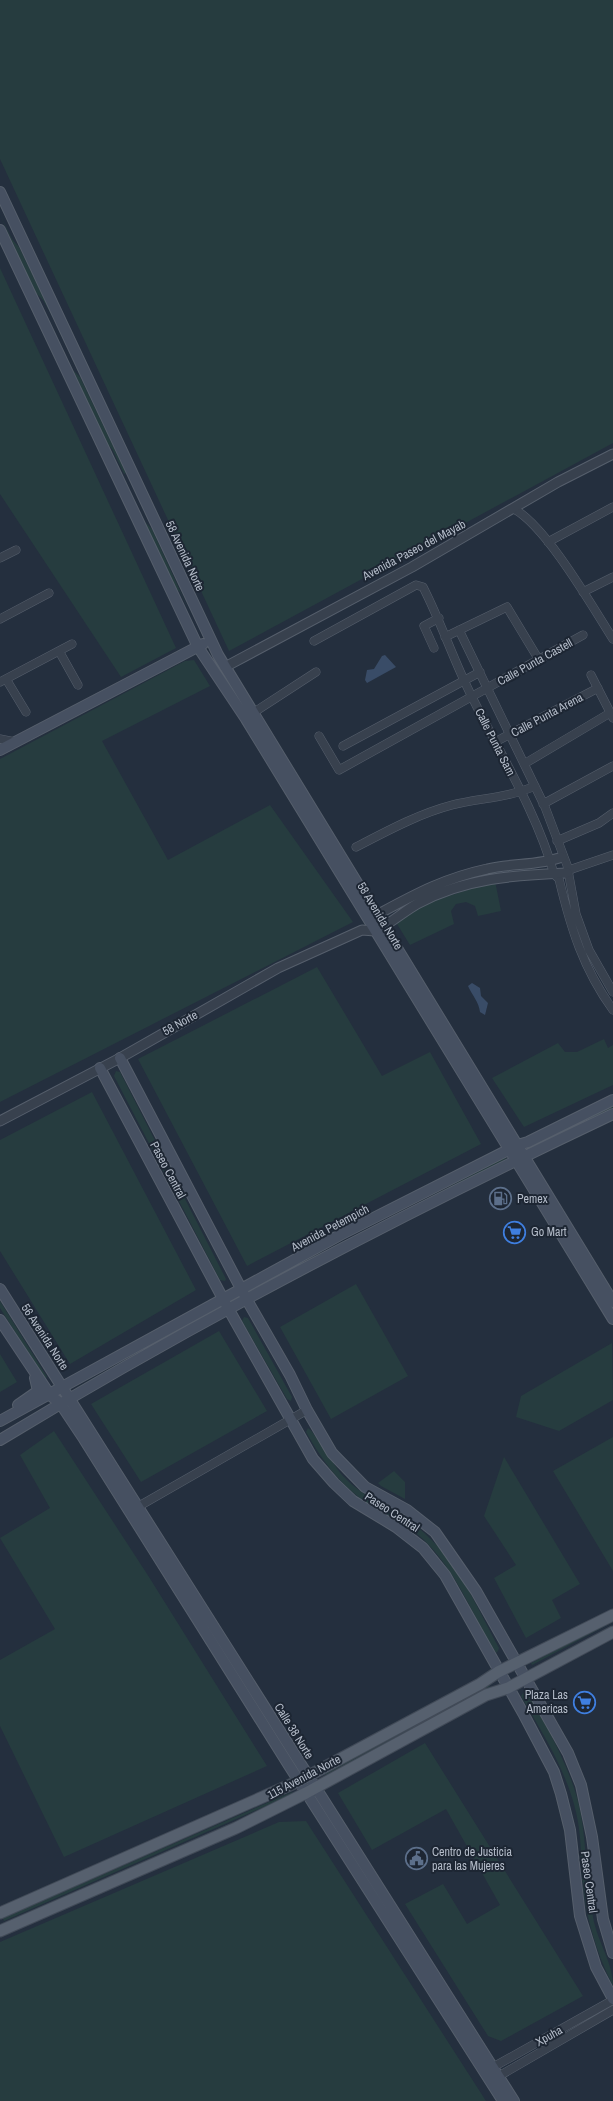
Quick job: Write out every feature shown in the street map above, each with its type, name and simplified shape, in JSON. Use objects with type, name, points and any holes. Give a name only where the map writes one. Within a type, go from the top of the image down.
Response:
[{"type":"main road","name":"58 Avenida Norte","points":[[0,192],[224,667],[253,713],[372,918]]},
{"type":"main road","points":[[0,230],[198,647]]},
{"type":"main road","points":[[51,337],[66,330]]},
{"type":"main road","points":[[122,487],[137,481]]},
{"type":"main road","points":[[0,750],[211,640]]},
{"type":"main road","name":"58 Avenida Norte","points":[[198,647],[246,719],[379,929],[519,1158]]},
{"type":"main road","name":"Paseo Central","points":[[120,1058],[246,1300],[290,1375],[306,1410],[332,1453],[350,1474],[365,1487],[407,1510],[435,1532],[476,1591],[568,1753],[581,1784],[592,1837],[603,1919],[613,1953]]},
{"type":"main road","name":"Paseo Central","points":[[100,1068],[229,1310],[313,1458],[334,1484],[353,1501],[396,1526],[423,1548],[445,1575],[508,1688],[554,1772],[570,1830],[580,1916],[596,1967],[613,2000]]},
{"type":"main road","name":"Avenida Petempich","points":[[0,1421],[340,1235],[513,1147],[528,1142],[613,1100]]},
{"type":"main road","name":"Avenida Petempich","points":[[0,1440],[64,1401],[246,1300],[519,1158],[613,1114]]},
{"type":"main road","points":[[519,1158],[613,1302]]},
{"type":"main road","points":[[519,1158],[613,1320]]},
{"type":"main road","name":"56 Avenida Norte","points":[[0,1290],[63,1387],[64,1401]]},
{"type":"main road","points":[[0,1320],[50,1395],[64,1401]]},
{"type":"main road","points":[[0,1416],[34,1395],[38,1390],[33,1372]]},
{"type":"main road","name":"Calle 38 Norte","points":[[64,1401],[491,2074],[514,2101]]},
{"type":"main road","points":[[517,1664],[613,1615]]},
{"type":"main road","name":"115 Avenida Norte","points":[[1,1928],[236,1828],[311,1790],[486,1695],[508,1688],[613,1632]]},
{"type":"main road","name":"115 Avenida Norte","points":[[0,1914],[304,1779],[480,1684],[498,1672],[517,1664]]},
{"type":"main road","name":"Calle 38 Norte","points":[[491,2074],[503,2101]]},
{"type":"street","name":"Avenida Paseo del Mayab","points":[[224,667],[412,568],[558,482],[613,454]]},
{"type":"street","points":[[548,542],[613,507]]},
{"type":"street","points":[[514,509],[522,514],[548,542],[613,639]]},
{"type":"street","points":[[0,558],[16,550]]},
{"type":"street","points":[[583,592],[613,577]]},
{"type":"street","name":"Calle Punta Sam","points":[[314,641],[416,585],[423,587],[439,618],[464,681],[520,793],[532,813],[554,874],[559,880],[571,928],[580,954],[613,1010]]},
{"type":"street","points":[[0,619],[49,593]]},
{"type":"street","points":[[445,637],[507,607],[539,660]]},
{"type":"street","points":[[434,648],[424,626],[439,618]]},
{"type":"street","name":"Calle Punta Sam","points":[[459,630],[543,804],[557,841],[567,873],[576,914],[589,950],[613,992]]},
{"type":"street","name":"Calle Punta Castell","points":[[319,736],[339,770],[583,635]]},
{"type":"street","points":[[26,712],[3,681],[72,644]]},
{"type":"street","points":[[59,651],[78,685]]},
{"type":"street","points":[[253,713],[316,672]]},
{"type":"street","points":[[343,746],[480,672]]},
{"type":"street","points":[[524,764],[612,716],[591,675]]},
{"type":"street","name":"Calle Punta Arena","points":[[495,742],[598,688]]},
{"type":"street","points":[[0,739],[15,742]]},
{"type":"street","points":[[543,804],[613,766]]},
{"type":"street","points":[[356,847],[404,822],[452,805],[520,793],[534,786]]},
{"type":"street","points":[[557,841],[599,823],[613,813]]},
{"type":"street","points":[[379,929],[418,903],[443,892],[511,875],[567,873],[572,869],[612,855]]},
{"type":"street","points":[[362,930],[372,918],[437,883],[500,866],[550,861],[562,857]]},
{"type":"street","points":[[437,883],[443,892]]},
{"type":"street","name":"58 Norte","points":[[0,1121],[120,1058],[278,968],[362,930],[379,929]]},
{"type":"street","points":[[134,1509],[306,1410]]},
{"type":"street","name":"Xpuha","points":[[491,2074],[613,2000]]},
{"type":"street","name":"Xpuha","points":[[491,2074],[613,2010]]},
{"type":"green space","points":[[0,0],[613,0],[613,443],[229,651],[0,159]]},
{"type":"green space","points":[[0,215],[12,239],[19,247],[55,321],[43,300],[35,292]]},
{"type":"green space","points":[[0,268],[176,648],[121,677],[0,494]]},
{"type":"green space","points":[[73,370],[80,377],[126,473],[124,474],[112,449],[105,442]]},
{"type":"green space","points":[[131,496],[144,521],[152,529],[192,617],[180,592],[173,586]]},
{"type":"green space","points":[[194,660],[210,686],[102,741],[168,860],[270,805],[353,922],[0,1102],[0,759],[185,661]]},
{"type":"green space","points":[[495,881],[501,911],[478,916],[475,906],[466,902],[456,904],[451,911],[454,924],[410,945],[397,924],[398,920],[430,902]]},
{"type":"green space","points":[[317,967],[382,1076],[430,1052],[481,1144],[247,1266],[138,1059]]},
{"type":"green space","points":[[604,1039],[608,1048],[613,1045],[613,1085],[524,1127],[492,1078],[558,1043],[565,1052],[577,1052]]},
{"type":"green space","points":[[116,1071],[120,1072],[226,1279],[225,1281],[220,1280],[114,1076]]},
{"type":"green space","points":[[92,1092],[196,1290],[70,1364],[0,1251],[0,1140]]},
{"type":"green space","points":[[613,1106],[613,1108],[527,1148]]},
{"type":"green space","points":[[506,1157],[506,1159],[394,1216]]},
{"type":"green space","points":[[388,1220],[256,1289],[255,1287]]},
{"type":"green space","points":[[356,1284],[408,1376],[331,1419],[280,1327]]},
{"type":"green space","points":[[0,1301],[47,1377],[44,1379],[0,1308]]},
{"type":"green space","points":[[210,1312],[212,1314],[78,1387]]},
{"type":"green space","points":[[244,1317],[248,1318],[292,1397],[291,1401],[287,1399],[242,1321]]},
{"type":"green space","points":[[219,1331],[267,1411],[141,1482],[91,1404]]},
{"type":"green space","points":[[612,1343],[613,1400],[559,1431],[516,1417],[521,1396]]},
{"type":"green space","points":[[0,1354],[17,1382],[0,1392]]},
{"type":"green space","points":[[308,1428],[340,1472],[352,1485],[416,1526],[443,1552],[464,1582],[482,1615],[499,1648],[496,1653],[492,1650],[454,1577],[434,1551],[411,1529],[361,1499],[342,1483],[312,1443],[306,1432]]},
{"type":"green space","points":[[54,1431],[149,1577],[267,1766],[64,1857],[0,1726],[0,1660],[55,1629],[0,1538],[50,1508],[20,1455]]},
{"type":"green space","points":[[613,1437],[613,1571],[553,1471]]},
{"type":"green space","points":[[504,1457],[580,1584],[552,1600],[561,1618],[526,1638],[494,1578],[516,1565],[484,1516]]},
{"type":"green space","points":[[394,1471],[405,1482],[405,1499],[378,1483]]},
{"type":"green space","points":[[613,1620],[613,1622],[532,1665],[531,1663]]},
{"type":"green space","points":[[489,1685],[490,1687],[326,1775],[323,1774]]},
{"type":"green space","points":[[524,1692],[534,1704],[547,1727],[563,1759],[576,1793],[583,1828],[593,1917],[608,1960],[613,1986],[601,1960],[589,1919],[583,1891],[579,1828],[572,1797],[553,1752],[521,1696]]},
{"type":"green space","points":[[425,1743],[583,1996],[501,2041],[488,2036],[405,1904],[443,1884],[467,1924],[500,1905],[446,1809],[372,1850],[338,1793]]},
{"type":"green space","points":[[292,1792],[293,1794],[4,1921],[3,1918]]},
{"type":"green space","points":[[306,1821],[486,2101],[0,2101],[0,1942],[279,1822]]},
{"type":"water","points":[[385,655],[396,667],[367,683],[365,680],[367,670],[374,669],[382,656]]},
{"type":"water","points":[[472,983],[480,988],[481,996],[488,1003],[485,1015],[480,1012],[468,986]]},
{"type":"place","name":"Pemex","points":[[501,1199]]},
{"type":"place","name":"Go Mart","points":[[515,1232]]},
{"type":"place","name":"Plaza Las Americas","points":[[584,1702]]},
{"type":"place","name":"Centro de Justicia para las Mujeres","points":[[416,1859]]}]
